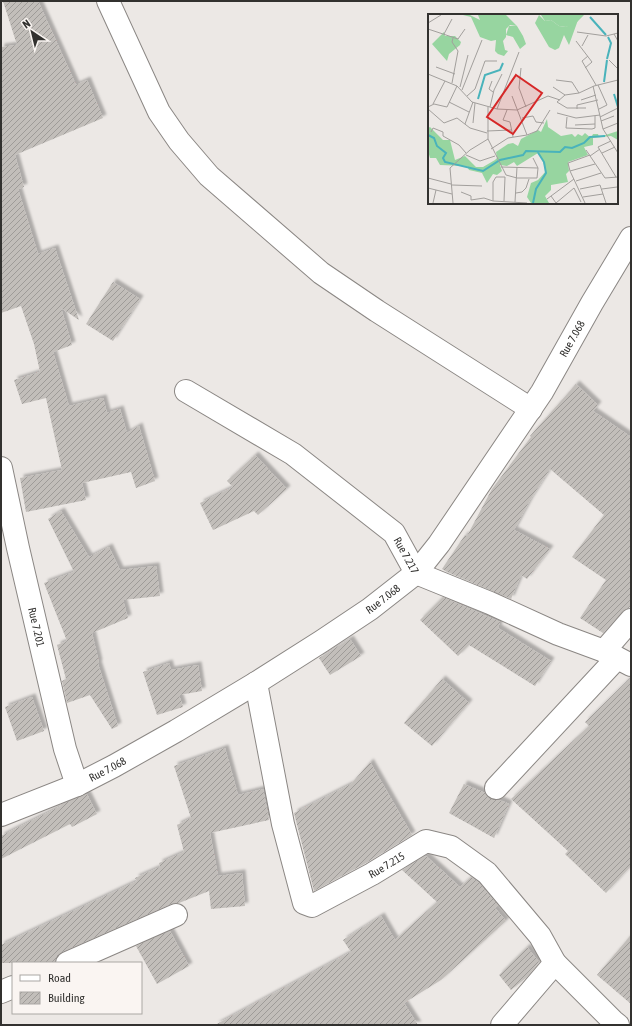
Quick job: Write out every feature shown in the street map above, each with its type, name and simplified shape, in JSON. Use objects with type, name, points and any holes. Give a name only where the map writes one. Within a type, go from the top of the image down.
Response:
[{"type":"street","points":[[108,1],[159,112],[179,141],[208,176],[321,273],[376,311],[531,409]]},
{"type":"street","name":"Rue 7.068","points":[[1,815],[76,785],[114,766],[256,683],[370,609],[416,573],[439,544],[531,409],[631,238]]},
{"type":"street","name":"Rue 7.217","points":[[186,391],[293,454],[394,532],[416,573],[617,658]]},
{"type":"street","name":"Rue 7.201","points":[[1,468],[65,749],[76,785]]},
{"type":"street","points":[[496,788],[617,658],[631,620]]},
{"type":"street","name":"Rue 7.215","points":[[256,683],[283,824],[304,903],[312,906],[372,874],[426,841],[451,847],[487,873],[540,936],[555,963],[618,1025]]},
{"type":"street","points":[[69,962],[176,915]]},
{"type":"street","points":[[502,1025],[555,963]]},
{"type":"street","points":[[1,992],[12,987]]},
{"type":"building","points":[[3,1],[38,1],[76,85],[87,80],[103,118],[15,155],[24,187],[18,189],[38,254],[55,248],[79,320],[61,308],[72,345],[53,352],[69,406],[103,398],[107,413],[120,409],[127,433],[139,426],[155,481],[136,488],[131,472],[82,483],[86,500],[26,512],[20,478],[62,470],[46,398],[22,404],[14,380],[40,372],[34,344],[21,306],[1,313],[1,47],[17,45]]},
{"type":"building","points":[[113,282],[140,299],[113,341],[86,324]]},
{"type":"building","points":[[576,384],[598,405],[593,411],[631,437],[631,605],[622,612],[603,633],[580,618],[606,580],[572,557],[604,515],[550,469],[530,500],[514,530],[550,549],[527,579],[521,575],[511,599],[442,569],[465,535],[467,536],[492,489],[531,437],[530,436]]},
{"type":"building","points":[[255,455],[287,489],[258,515],[254,511],[213,530],[200,503],[233,487],[227,481]]},
{"type":"building","points":[[61,511],[89,557],[109,547],[120,570],[156,566],[160,596],[123,600],[128,618],[92,633],[98,664],[118,726],[112,729],[90,695],[67,703],[62,681],[66,679],[57,645],[67,641],[44,583],[74,572],[48,519]]},
{"type":"building","points":[[443,597],[500,622],[498,628],[551,661],[535,686],[469,645],[458,656],[420,620]]},
{"type":"building","points":[[350,639],[361,656],[330,675],[319,658]]},
{"type":"building","points":[[169,663],[171,670],[198,665],[202,691],[179,695],[183,707],[157,715],[143,672]]},
{"type":"building","points":[[631,677],[631,866],[606,893],[565,854],[568,851],[511,799],[589,726],[585,722]]},
{"type":"building","points":[[442,679],[469,703],[432,746],[404,723]]},
{"type":"building","points":[[32,697],[44,731],[17,741],[5,707]]},
{"type":"building","points":[[225,748],[238,795],[263,789],[269,820],[210,833],[218,876],[242,873],[245,906],[211,909],[209,891],[179,903],[171,904],[62,952],[57,955],[55,962],[1,963],[1,945],[137,881],[135,878],[160,867],[159,863],[184,852],[177,825],[191,818],[174,766]]},
{"type":"building","points":[[370,762],[412,835],[366,863],[314,891],[294,813],[351,784]]},
{"type":"building","points":[[464,784],[485,793],[493,800],[500,800],[509,804],[494,838],[449,813]]},
{"type":"building","points":[[87,794],[97,814],[72,827],[70,824],[1,859],[1,836],[61,806],[60,805]]},
{"type":"building","points":[[425,856],[460,887],[471,877],[478,882],[498,905],[495,908],[506,921],[441,980],[404,1003],[418,1025],[215,1025],[351,952],[343,940],[381,916],[395,940],[437,902],[402,870]]},
{"type":"building","points":[[170,931],[189,966],[157,984],[136,946]]},
{"type":"building","points":[[631,935],[631,1004],[597,975]]},
{"type":"building","points":[[527,947],[539,962],[527,977],[511,990],[499,975]]}]
